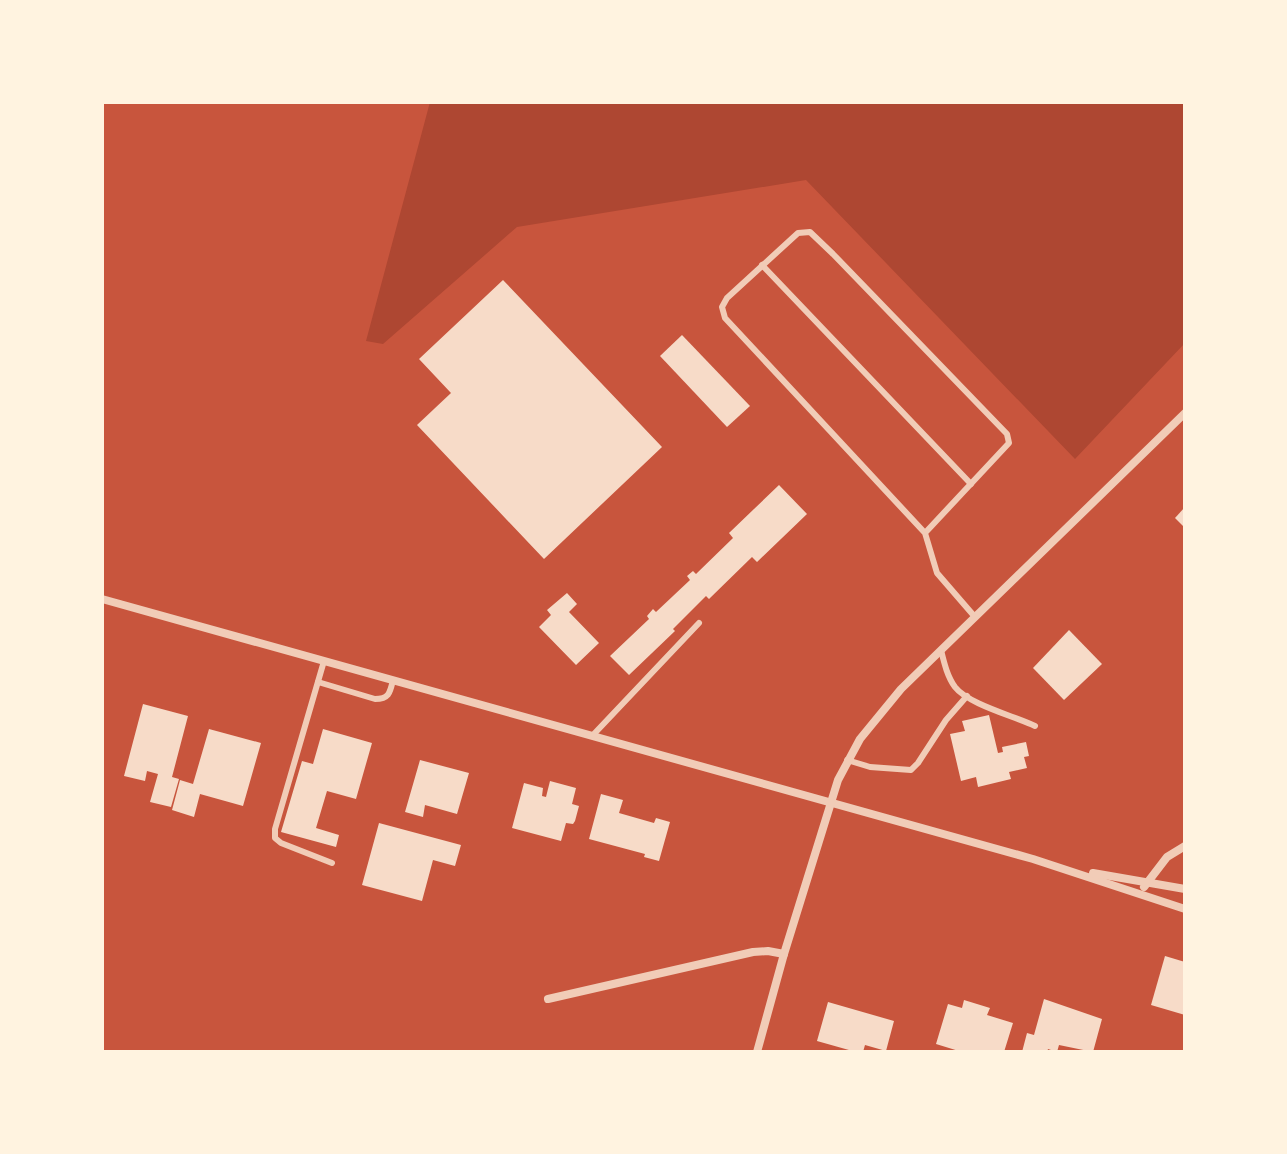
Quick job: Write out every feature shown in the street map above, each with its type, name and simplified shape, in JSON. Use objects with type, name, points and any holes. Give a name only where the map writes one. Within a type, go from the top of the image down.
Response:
[{"type":"street","points":[[757,1052],[784,954],[847,760],[880,711],[1185,413]]},
{"type":"street","points":[[102,599],[1065,868],[1185,909]]},
{"type":"street","points":[[1141,894],[1167,857],[1185,846]]},
{"type":"street","points":[[1065,868],[1185,889]]},
{"type":"street","points":[[548,999],[753,952],[784,954]]},
{"type":"lane","points":[[925,533],[1009,443],[1007,434],[810,232],[798,233],[727,298],[722,307],[725,318],[925,533],[937,573],[975,617]]},
{"type":"lane","points":[[762,265],[971,484]]},
{"type":"lane","points":[[593,735],[699,623]]},
{"type":"lane","points":[[941,650],[956,689],[1035,726]]},
{"type":"lane","points":[[324,661],[275,829],[275,838],[332,863]]},
{"type":"lane","points":[[318,682],[384,699],[389,695],[393,680]]},
{"type":"lane","points":[[847,760],[870,767],[911,770],[967,696]]},
{"type":"shaded area","points":[[430,102],[1185,102],[1185,343],[1075,459],[806,180],[517,227],[383,344],[366,341]]},
{"type":"building","points":[[503,280],[662,447],[544,559],[417,425],[451,393],[419,359]]},
{"type":"building","points":[[682,335],[750,406],[727,427],[660,356]]},
{"type":"building","points":[[779,485],[807,514],[757,562],[752,557],[709,599],[706,596],[629,675],[610,656],[649,619],[647,616],[653,609],[656,612],[690,580],[687,576],[693,571],[696,574],[733,538],[729,533]]},
{"type":"building","points":[[1185,507],[1185,528],[1175,518]]},
{"type":"building","points":[[567,593],[577,604],[569,612],[599,643],[576,665],[539,627],[551,615],[547,610]]},
{"type":"building","points":[[1069,630],[1102,664],[1064,700],[1033,668]]},
{"type":"building","points":[[143,704],[188,716],[172,777],[179,779],[171,807],[150,802],[158,774],[147,771],[145,781],[124,776]]},
{"type":"building","points":[[989,715],[998,753],[1003,752],[1002,747],[1026,742],[1029,756],[1024,757],[1027,768],[1009,772],[1011,779],[978,787],[976,777],[961,781],[950,734],[965,731],[962,721]]},
{"type":"building","points":[[209,729],[261,743],[243,806],[200,794],[194,817],[172,810],[180,780],[193,784]]},
{"type":"building","points":[[323,729],[372,743],[356,799],[327,791],[316,828],[339,835],[336,847],[281,832],[302,761],[313,764]]},
{"type":"building","points":[[420,760],[469,773],[457,814],[425,805],[423,817],[405,812]]},
{"type":"building","points":[[550,781],[576,788],[572,804],[579,806],[575,821],[573,824],[566,823],[561,841],[512,828],[524,783],[543,788],[542,796],[546,797]]},
{"type":"building","points":[[601,794],[623,800],[619,813],[654,823],[656,818],[670,822],[659,861],[644,857],[645,854],[589,839]]},
{"type":"building","points":[[379,823],[461,845],[455,866],[433,860],[422,901],[362,885]]},
{"type":"building","points":[[1165,956],[1185,962],[1185,1015],[1151,1005]]},
{"type":"building","points":[[1044,999],[1102,1019],[1093,1052],[1059,1045],[1057,1052],[1048,1049],[1047,1052],[1022,1052],[1027,1033],[1034,1035]]},
{"type":"building","points":[[964,1000],[990,1008],[987,1015],[1013,1023],[1004,1052],[962,1052],[936,1044],[948,1004],[962,1008]]},
{"type":"building","points":[[828,1002],[894,1021],[886,1051],[865,1045],[863,1052],[856,1052],[817,1041]]}]
